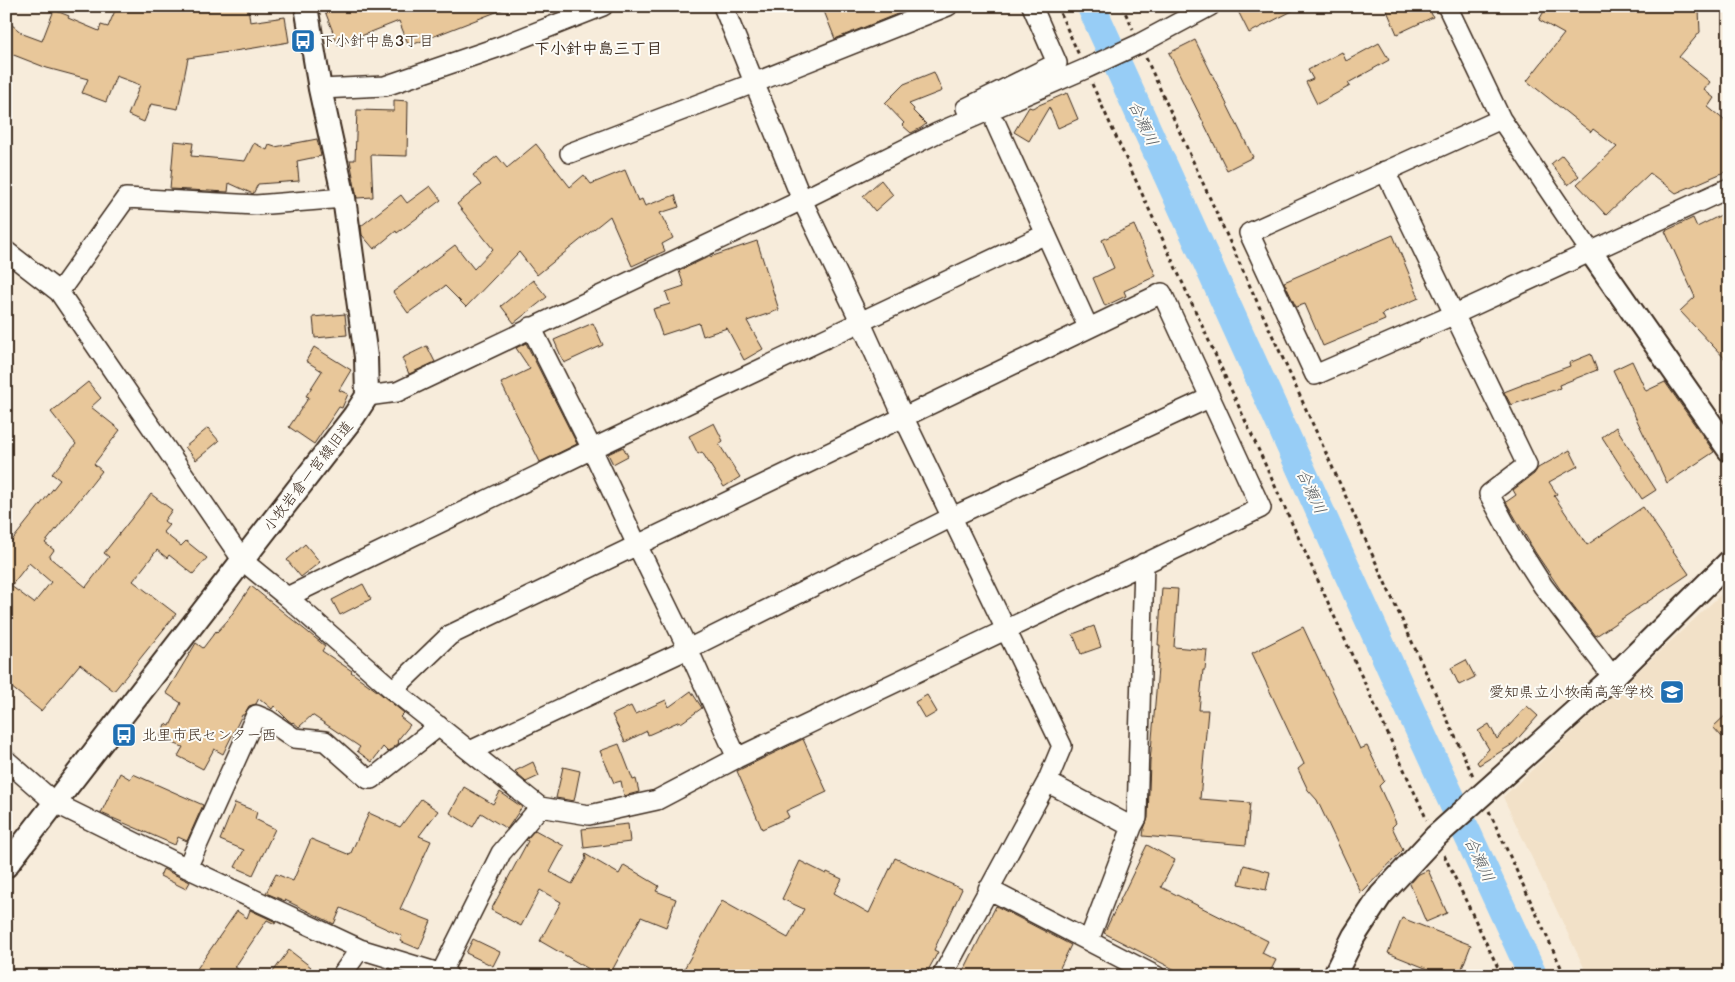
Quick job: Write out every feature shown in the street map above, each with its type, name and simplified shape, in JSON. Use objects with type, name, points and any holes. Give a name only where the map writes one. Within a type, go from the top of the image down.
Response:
[{"type":"street","points":[[306,6],[320,89],[344,198],[366,357],[367,396],[397,392],[802,200],[937,133],[1139,44],[1210,6]]},
{"type":"street","points":[[320,89],[385,86],[499,47],[602,6]]},
{"type":"street","points":[[723,6],[802,200],[903,416],[1062,746],[1047,782],[942,976]]},
{"type":"street","points":[[570,153],[948,6]]},
{"type":"street","points":[[937,133],[941,121],[1057,63],[1032,6]]},
{"type":"street","points":[[1447,6],[1501,119],[1590,251],[1729,450]]},
{"type":"street","points":[[1501,119],[1249,233],[1315,375],[1453,315],[1729,188]]},
{"type":"street","points":[[996,124],[1088,327]]},
{"type":"street","points":[[1385,171],[1527,465],[1489,494],[1515,542],[1543,586],[1614,677]]},
{"type":"street","points":[[59,292],[126,198],[256,205],[344,198]]},
{"type":"street","points":[[287,596],[1046,234]]},
{"type":"street","points":[[6,251],[59,292],[243,561],[287,596],[393,690],[540,808],[588,815],[657,800],[737,758],[1261,508],[1162,292],[450,635],[393,690]]},
{"type":"street","points":[[531,327],[688,649],[737,758]]},
{"type":"street","name":"小牧岩倉一宮線旧道","points":[[6,866],[243,561],[354,416],[367,396]]},
{"type":"street","points":[[470,751],[688,649],[952,517],[1209,398]]},
{"type":"street","points":[[1334,976],[1354,936],[1381,895],[1435,837],[1614,677],[1729,562]]},
{"type":"street","points":[[1089,940],[1137,818],[1144,563]]},
{"type":"street","points":[[187,868],[256,715],[268,720],[294,738],[325,741],[368,779],[372,779],[439,726]]},
{"type":"street","points":[[6,760],[54,803],[187,868],[409,970],[445,974],[500,853],[540,808]]},
{"type":"street","points":[[1047,782],[1132,827]]},
{"type":"street","points":[[988,889],[1156,976]]},
{"type":"street","points":[[341,976],[360,949]]},
{"type":"path","points":[[1057,6],[1088,68],[1435,837],[1502,976]]},
{"type":"path","points":[[1122,6],[1180,129],[1480,796],[1565,976]]},
{"type":"shaded area","name":"愛知県立小牧南高等学校","points":[[1729,587],[1729,976],[1588,976],[1503,797]]},
{"type":"building","points":[[117,6],[248,6],[250,22],[285,17],[289,42],[188,58],[178,109],[151,104],[144,122],[128,115],[140,85],[116,76],[106,102],[82,93],[88,79],[47,68],[6,52],[6,20],[23,34],[42,41],[54,10],[99,31],[101,25],[108,27]]},
{"type":"building","points":[[323,6],[509,7],[409,46],[399,21],[338,45]]},
{"type":"building","points":[[822,6],[917,6],[835,39]]},
{"type":"building","points":[[1247,6],[1302,6],[1249,33],[1238,11]]},
{"type":"building","points":[[1385,6],[1428,6],[1433,17],[1397,34]]},
{"type":"building","points":[[1547,6],[1694,6],[1699,10],[1700,32],[1679,57],[1710,82],[1704,90],[1714,98],[1708,107],[1724,120],[1729,130],[1729,170],[1676,193],[1650,173],[1606,215],[1577,184],[1617,147],[1593,129],[1591,132],[1527,81],[1564,34],[1539,20]]},
{"type":"building","points":[[1195,40],[1253,157],[1227,170],[1169,53]]},
{"type":"building","points":[[1379,43],[1389,60],[1348,83],[1350,86],[1317,104],[1306,82],[1313,79],[1308,70],[1342,52],[1346,61]]},
{"type":"building","points":[[934,72],[942,91],[909,104],[926,124],[911,133],[902,125],[904,123],[885,103],[904,84]]},
{"type":"building","points":[[1067,93],[1078,119],[1058,128],[1049,107],[1029,141],[1014,132],[1029,107],[1032,108]]},
{"type":"building","points":[[394,100],[408,101],[407,156],[371,155],[373,197],[357,198],[350,160],[355,160],[357,110],[394,111]]},
{"type":"building","points":[[317,139],[321,156],[297,161],[299,181],[258,184],[253,194],[229,183],[228,192],[170,189],[174,141],[193,143],[191,156],[245,161],[254,143],[267,150],[269,145],[275,147]]},
{"type":"building","points":[[536,144],[570,187],[584,175],[591,184],[625,170],[638,201],[642,199],[645,206],[675,195],[679,207],[660,213],[673,238],[662,244],[665,251],[632,266],[610,216],[537,275],[519,252],[466,307],[445,286],[408,313],[393,292],[455,245],[474,269],[493,249],[457,204],[481,185],[473,175],[497,156],[507,168]]},
{"type":"building","points":[[1562,155],[1579,176],[1568,185],[1551,164]]},
{"type":"building","points":[[881,180],[893,195],[875,211],[863,196]]},
{"type":"building","points":[[430,186],[441,200],[397,233],[396,231],[374,249],[362,235],[361,226],[401,195],[407,203]]},
{"type":"building","points":[[1729,211],[1729,363],[1680,311],[1695,297],[1665,231],[1693,218],[1697,227]]},
{"type":"building","points":[[1134,225],[1156,276],[1124,291],[1126,296],[1105,306],[1093,278],[1114,268],[1102,240]]},
{"type":"building","points":[[1393,235],[1419,298],[1382,314],[1385,320],[1323,346],[1305,304],[1296,307],[1284,282]]},
{"type":"building","points":[[757,241],[779,310],[747,321],[763,349],[744,360],[727,328],[703,336],[699,323],[662,335],[653,309],[670,304],[666,292],[684,286],[679,271],[704,259]]},
{"type":"building","points":[[533,280],[547,297],[514,323],[501,306]]},
{"type":"building","points":[[345,314],[347,335],[315,338],[313,317]]},
{"type":"building","points":[[593,323],[603,345],[564,363],[554,340]]},
{"type":"building","points":[[526,343],[577,444],[540,462],[501,383],[530,369],[516,348]]},
{"type":"building","points":[[427,346],[435,362],[409,374],[402,358]]},
{"type":"building","points":[[314,347],[351,370],[339,390],[348,394],[342,408],[339,407],[314,444],[289,427],[309,397],[306,396],[322,371],[306,361]]},
{"type":"building","points":[[1591,354],[1597,370],[1559,385],[1560,388],[1511,405],[1504,392],[1570,366],[1569,363]]},
{"type":"building","points":[[1632,361],[1646,391],[1665,382],[1714,452],[1667,483],[1613,370]]},
{"type":"building","points":[[88,382],[101,398],[91,407],[120,430],[94,464],[102,471],[45,543],[54,550],[49,557],[86,587],[109,557],[104,553],[151,494],[172,510],[164,521],[169,525],[163,532],[181,546],[186,541],[207,558],[193,574],[169,555],[167,558],[157,550],[133,581],[176,614],[114,691],[80,664],[41,711],[6,683],[6,548],[60,480],[52,474],[76,444],[51,412]],"holes":[[[29,563],[51,582],[34,603],[11,586]]]},
{"type":"building","points":[[714,423],[723,441],[719,444],[740,477],[724,487],[702,452],[698,454],[689,436]]},
{"type":"building","points":[[1616,427],[1656,490],[1642,499],[1602,437]]},
{"type":"building","points":[[208,428],[219,441],[196,460],[185,447]]},
{"type":"building","points":[[623,447],[628,456],[613,464],[608,454]]},
{"type":"building","points":[[1570,450],[1578,466],[1549,482],[1557,494],[1554,496],[1587,545],[1643,507],[1689,574],[1596,636],[1562,592],[1535,552],[1506,502],[1516,495],[1513,490],[1534,474],[1538,468]]},
{"type":"building","points":[[305,544],[320,562],[301,577],[287,560]]},
{"type":"building","points":[[363,584],[371,599],[340,615],[332,600]]},
{"type":"building","points":[[251,586],[325,646],[322,651],[352,671],[404,713],[400,717],[410,725],[397,741],[399,743],[388,752],[383,747],[372,762],[357,751],[360,747],[312,715],[299,727],[288,720],[274,706],[272,709],[259,698],[256,704],[249,706],[244,715],[242,715],[223,754],[214,749],[203,769],[178,756],[183,747],[160,738],[165,724],[170,726],[181,703],[166,693],[196,643],[203,648],[216,631],[228,620]]},
{"type":"building","points":[[1162,588],[1178,589],[1174,647],[1207,650],[1199,710],[1208,710],[1200,799],[1250,803],[1246,845],[1143,836],[1148,818]]},
{"type":"building","points":[[1094,626],[1101,647],[1081,654],[1073,634]]},
{"type":"building","points":[[1303,627],[1360,749],[1367,746],[1384,781],[1379,786],[1396,823],[1392,827],[1403,850],[1361,893],[1317,800],[1308,790],[1298,769],[1304,764],[1252,653]]},
{"type":"building","points":[[1466,660],[1475,677],[1459,685],[1451,668]]},
{"type":"building","points":[[691,691],[702,708],[681,723],[680,721],[648,735],[647,731],[625,742],[612,715],[631,706],[635,714],[666,700],[669,707]]},
{"type":"building","points":[[927,695],[937,712],[925,719],[915,702]]},
{"type":"building","points":[[1527,706],[1538,716],[1513,744],[1479,765],[1477,762],[1489,749],[1478,731],[1489,724],[1497,739]]},
{"type":"building","points":[[1729,712],[1729,730],[1722,737],[1713,727]]},
{"type":"building","points":[[803,739],[827,792],[786,811],[789,817],[762,829],[737,771]]},
{"type":"building","points":[[619,744],[633,780],[636,779],[639,792],[624,796],[621,781],[614,783],[600,751]]},
{"type":"building","points":[[533,762],[539,776],[526,782],[515,771]]},
{"type":"building","points":[[563,767],[580,771],[574,801],[556,798]]},
{"type":"building","points":[[120,773],[130,779],[133,774],[203,805],[187,841],[178,837],[175,845],[101,813]]},
{"type":"building","points":[[464,787],[493,804],[500,792],[522,807],[507,829],[481,813],[473,827],[450,813]]},
{"type":"building","points":[[421,799],[438,811],[419,836],[431,841],[400,909],[431,921],[419,949],[400,941],[402,936],[341,908],[334,924],[285,900],[266,893],[276,874],[293,881],[311,839],[350,855],[369,813],[400,827]]},
{"type":"building","points":[[235,803],[257,812],[255,819],[275,829],[253,875],[235,867],[244,850],[220,840]]},
{"type":"building","points":[[628,824],[630,842],[584,848],[582,829]]},
{"type":"building","points":[[535,830],[564,846],[550,872],[572,884],[586,859],[585,854],[619,874],[624,865],[659,886],[656,891],[676,899],[666,927],[641,917],[609,976],[601,976],[540,941],[561,902],[540,890],[521,926],[491,910],[528,841],[526,840]]},
{"type":"building","points":[[1147,845],[1175,860],[1161,887],[1268,941],[1262,953],[1276,960],[1268,976],[1187,976],[1104,933]]},
{"type":"building","points":[[895,858],[962,889],[934,950],[938,952],[925,976],[680,976],[722,901],[788,938],[804,909],[782,899],[800,861],[826,874],[827,872],[842,879],[834,893],[869,913]]},
{"type":"building","points":[[1244,865],[1270,872],[1266,890],[1239,884]]},
{"type":"building","points":[[163,869],[190,882],[186,889],[160,876]]},
{"type":"building","points":[[1428,870],[1447,913],[1426,922],[1410,884],[1419,874]]},
{"type":"building","points":[[996,906],[1071,945],[1056,976],[961,976]]},
{"type":"building","points":[[250,910],[276,922],[275,924],[267,920],[235,967],[248,976],[192,976],[237,911],[247,918]]},
{"type":"building","points":[[1402,918],[1471,945],[1459,976],[1445,976],[1388,953]]},
{"type":"building","points":[[473,939],[500,952],[493,966],[466,953]]},
{"type":"building","points":[[289,950],[311,967],[305,976],[270,976]]},
{"type":"waterway","name":"合瀬川","points":[[1091,6],[1533,976]]},
{"type":"place","name":"下小針中島3丁目","points":[[303,41]]},
{"type":"place","name":"愛知県立小牧南高等学校","points":[[1672,692]]},
{"type":"place","name":"北里市民センター西","points":[[124,735]]},
{"type":"district","name":"下小針中島三丁目","points":[[598,48]]}]
